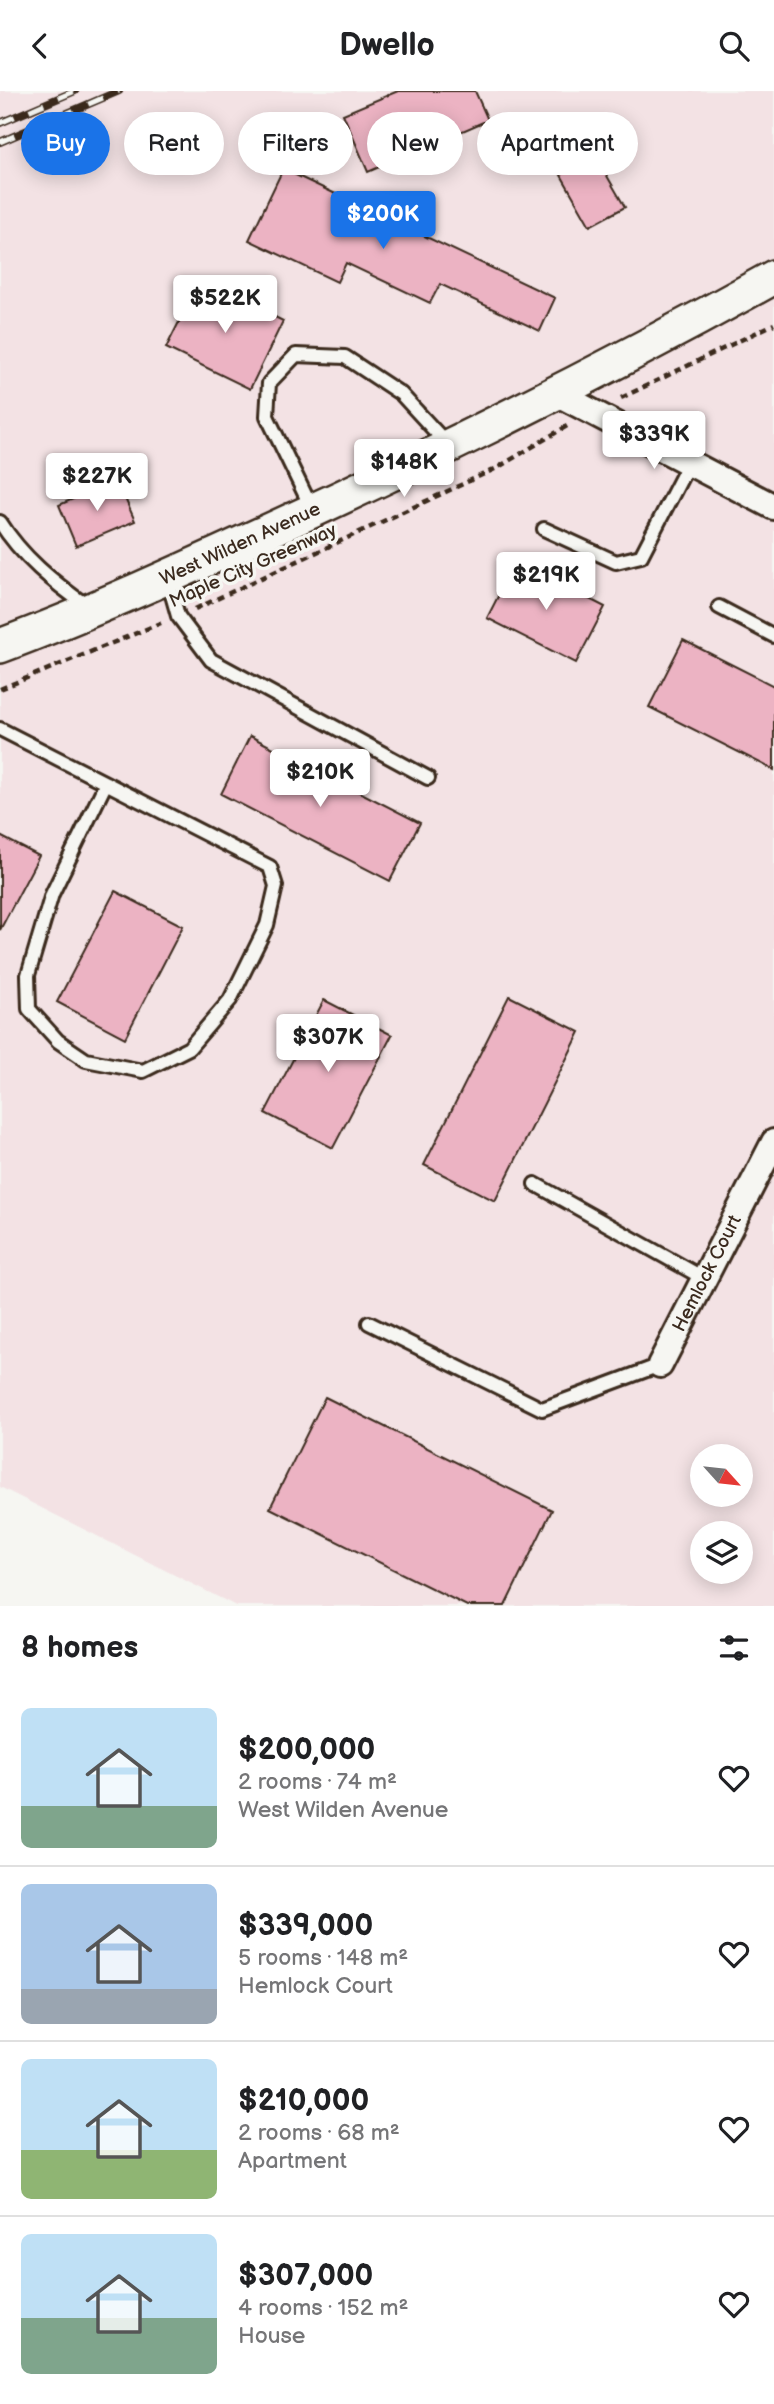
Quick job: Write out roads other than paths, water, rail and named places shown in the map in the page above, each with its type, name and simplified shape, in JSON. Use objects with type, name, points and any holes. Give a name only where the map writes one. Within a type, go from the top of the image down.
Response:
[{"type":"street","name":"West Wilden Avenue","points":[[0,646],[167,577],[450,447],[774,277]]},
{"type":"street","points":[[556,393],[774,507]]},
{"type":"street","name":"Hemlock Court","points":[[660,1365],[774,1142]]},
{"type":"lane","points":[[313,511],[267,416],[269,383],[296,355],[345,356],[401,394],[450,447]]},
{"type":"lane","points":[[544,529],[616,562],[640,556],[689,463]]},
{"type":"lane","points":[[0,522],[33,564],[91,609]]},
{"type":"lane","points":[[167,577],[178,616],[211,660],[428,778]]},
{"type":"lane","points":[[719,607],[774,636]]},
{"type":"lane","points":[[0,729],[106,783],[270,867],[276,886],[267,925],[230,1000],[189,1048],[143,1071],[86,1060],[58,1041],[29,1009],[28,975],[52,894],[106,783]]},
{"type":"lane","points":[[535,1184],[705,1279]]},
{"type":"lane","points":[[369,1323],[542,1409],[660,1365]]},
{"type":"railway","points":[[0,123],[75,91]]},
{"type":"railway","points":[[0,142],[119,91]]}]
